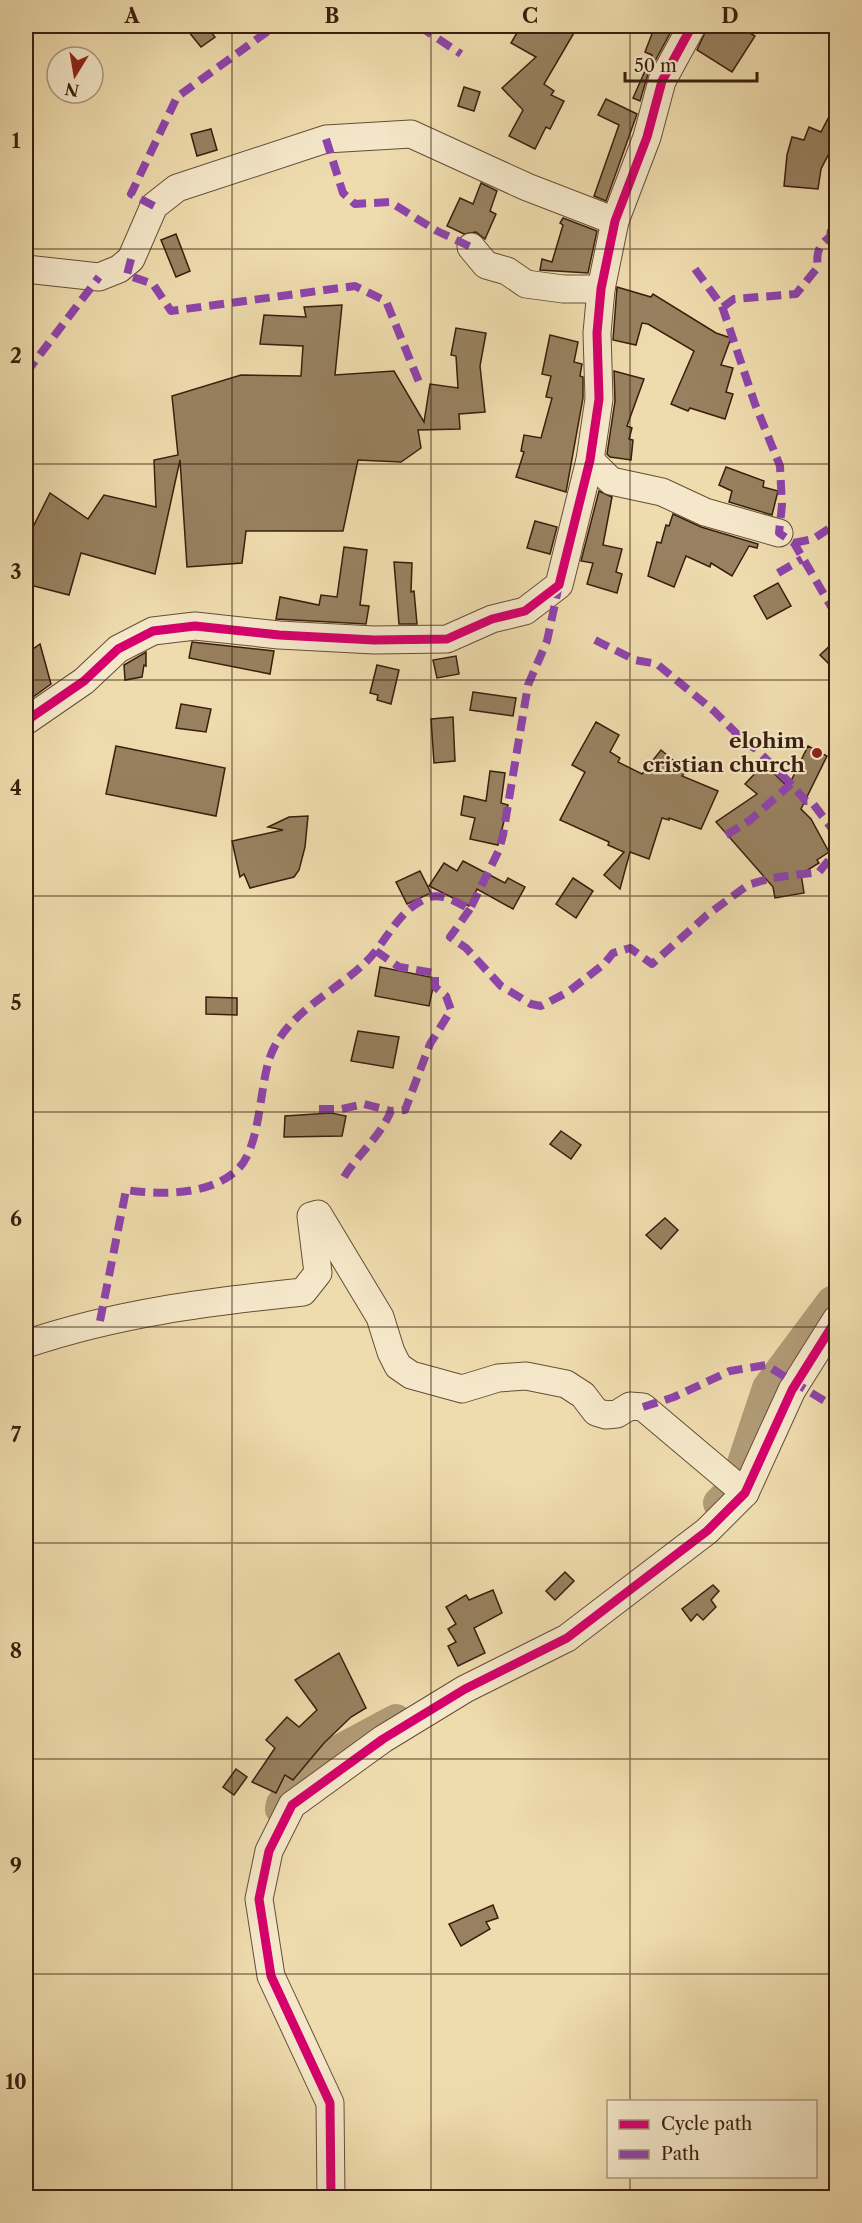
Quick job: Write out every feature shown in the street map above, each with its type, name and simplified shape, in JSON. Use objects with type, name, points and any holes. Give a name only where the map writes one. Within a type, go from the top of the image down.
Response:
[{"type":"street","points":[[26,721],[84,681],[118,649],[153,631],[195,626],[327,638],[447,639],[492,619],[525,611],[559,585],[590,460],[599,399],[597,333],[601,289],[615,221],[646,136],[662,81],[692,26]]},
{"type":"street","points":[[26,269],[99,277],[118,269],[131,259],[154,206],[177,188],[326,139],[411,134],[527,187],[615,221]]},
{"type":"street","points":[[471,247],[486,265],[507,271],[526,284],[563,289],[601,289]]},
{"type":"street","points":[[590,460],[611,481],[662,492],[705,512],[779,533]]},
{"type":"street","points":[[26,1344],[100,1321],[201,1303],[303,1292],[318,1272],[311,1216],[318,1214],[381,1317],[391,1352],[398,1366],[411,1375],[462,1389],[498,1378],[526,1376],[566,1384],[582,1395],[596,1412],[606,1415],[617,1414],[630,1406],[643,1407],[746,1493]]},
{"type":"street","points":[[331,2198],[330,2103],[271,1976],[260,1899],[269,1851],[292,1805],[383,1739],[465,1689],[567,1638],[707,1531],[746,1493],[792,1390],[836,1321]]},
{"type":"building","points":[[196,26],[206,26],[215,37],[201,47],[188,31]]},
{"type":"building","points":[[521,26],[578,26],[544,84],[554,91],[551,95],[564,101],[550,129],[546,127],[535,149],[509,136],[523,110],[502,88],[536,57],[511,43]]},
{"type":"building","points":[[655,26],[674,26],[648,74],[640,101],[633,98],[652,55],[645,52]]},
{"type":"building","points":[[708,26],[738,26],[755,36],[732,72],[697,50]]},
{"type":"building","points":[[464,87],[480,92],[474,111],[458,106]]},
{"type":"building","points":[[606,99],[637,114],[606,201],[594,196],[619,125],[598,115]]},
{"type":"building","points":[[837,101],[837,138],[821,169],[818,189],[784,186],[787,155],[792,137],[804,140],[809,127],[821,132]]},
{"type":"building","points":[[211,129],[217,150],[197,156],[191,134]]},
{"type":"building","points":[[481,183],[497,191],[490,211],[496,214],[485,239],[476,232],[464,234],[447,226],[460,198],[473,204]]},
{"type":"building","points":[[563,218],[597,231],[588,273],[540,270],[542,259],[552,262]]},
{"type":"building","points":[[176,234],[190,271],[176,277],[161,240]]},
{"type":"building","points":[[617,287],[651,297],[653,294],[716,333],[731,338],[721,365],[733,368],[726,392],[733,394],[725,419],[690,408],[688,411],[671,404],[694,351],[648,324],[642,323],[636,345],[613,340]]},
{"type":"building","points":[[342,305],[335,375],[394,371],[424,422],[430,384],[458,388],[456,356],[451,355],[456,328],[486,333],[480,366],[485,412],[459,414],[460,429],[418,430],[421,448],[401,462],[358,460],[343,531],[246,531],[242,563],[187,567],[180,460],[155,574],[81,553],[69,595],[26,584],[26,541],[50,493],[88,519],[104,495],[156,507],[154,460],[178,455],[172,396],[241,375],[301,376],[303,346],[260,344],[264,315],[306,317],[304,307]]},
{"type":"building","points":[[550,335],[578,342],[574,362],[582,364],[580,376],[583,377],[583,398],[566,492],[516,477],[524,452],[521,451],[524,435],[541,438],[552,398],[546,397],[551,376],[542,374]]},
{"type":"building","points":[[614,371],[644,379],[627,426],[632,428],[629,439],[633,440],[631,460],[610,457],[607,454],[615,401]]},
{"type":"building","points":[[726,467],[764,481],[763,487],[778,491],[772,515],[729,502],[732,491],[719,485]]},
{"type":"building","points":[[599,491],[612,497],[603,545],[622,549],[616,572],[622,574],[617,593],[587,584],[593,563],[581,561]]},
{"type":"building","points":[[673,514],[701,527],[758,544],[757,548],[749,546],[732,576],[711,563],[710,567],[686,556],[674,587],[648,576],[657,542],[661,543],[666,525],[669,526]]},
{"type":"building","points":[[535,521],[557,527],[550,554],[527,548]]},
{"type":"building","points":[[344,547],[367,550],[360,605],[369,606],[366,624],[276,619],[280,597],[319,605],[321,595],[337,597]]},
{"type":"building","points":[[394,562],[412,563],[411,592],[414,591],[417,624],[399,624]]},
{"type":"building","points":[[778,583],[791,606],[767,619],[754,596]]},
{"type":"building","points":[[837,639],[837,672],[820,655]]},
{"type":"building","points":[[192,642],[274,651],[270,674],[189,658]]},
{"type":"building","points":[[40,644],[51,684],[26,702],[26,654]]},
{"type":"building","points":[[146,652],[146,666],[144,665],[142,677],[125,680],[124,665]]},
{"type":"building","points":[[456,656],[459,674],[437,678],[433,660]]},
{"type":"building","points":[[377,665],[399,670],[391,704],[377,700],[378,695],[370,693]]},
{"type":"building","points":[[473,692],[516,698],[513,716],[470,710]]},
{"type":"building","points":[[181,704],[211,709],[206,732],[176,728]]},
{"type":"building","points":[[453,717],[455,761],[434,763],[431,719]]},
{"type":"building","points":[[596,722],[619,735],[610,752],[620,758],[618,762],[642,774],[661,750],[686,771],[682,776],[718,791],[701,829],[669,818],[669,820],[662,818],[649,859],[630,852],[620,889],[604,875],[624,852],[608,845],[609,842],[560,820],[585,772],[572,765]]},
{"type":"building","points":[[116,746],[225,768],[216,816],[106,794]]},
{"type":"building","points":[[808,746],[827,756],[801,809],[811,819],[829,852],[817,860],[819,863],[801,874],[804,893],[775,898],[773,887],[716,822],[757,794],[745,784],[764,764],[788,787]]},
{"type":"building","points":[[490,771],[505,773],[501,803],[508,805],[498,845],[470,839],[475,818],[461,815],[464,796],[486,801]]},
{"type":"building","points":[[308,816],[305,847],[299,870],[294,877],[250,888],[244,874],[240,877],[232,841],[283,830],[268,827],[289,817]]},
{"type":"building","points":[[463,861],[505,883],[508,878],[525,887],[513,909],[477,889],[469,906],[429,886],[444,863],[457,871]]},
{"type":"building","points":[[420,871],[431,893],[407,904],[396,882]]},
{"type":"building","points":[[573,878],[593,891],[576,918],[556,904]]},
{"type":"building","points":[[380,967],[435,978],[429,1006],[375,996]]},
{"type":"building","points":[[206,997],[237,998],[237,1015],[206,1014]]},
{"type":"building","points":[[358,1031],[399,1037],[393,1068],[351,1061]]},
{"type":"building","points":[[331,1113],[346,1116],[342,1136],[284,1137],[285,1116]]},
{"type":"building","points":[[561,1131],[581,1145],[571,1159],[550,1144]]},
{"type":"building","points":[[665,1218],[678,1230],[661,1249],[646,1235]]},
{"type":"building","points":[[565,1572],[574,1581],[555,1600],[546,1591]]},
{"type":"building","points":[[713,1585],[719,1591],[711,1600],[716,1607],[703,1620],[697,1614],[691,1621],[682,1609]]},
{"type":"building","points":[[493,1590],[502,1613],[474,1628],[485,1653],[458,1666],[448,1646],[456,1642],[448,1629],[456,1624],[446,1607],[466,1595],[469,1600]]},
{"type":"building","points":[[339,1653],[366,1708],[351,1717],[324,1743],[293,1780],[285,1775],[276,1793],[252,1782],[275,1748],[266,1740],[287,1717],[299,1727],[317,1710],[295,1680]]},
{"type":"building","points":[[236,1769],[247,1777],[234,1795],[223,1787]]},
{"type":"building","points":[[493,1905],[498,1918],[486,1922],[490,1929],[461,1946],[449,1924]]},
{"type":"waterway","points":[[719,1503],[735,1487],[768,1388],[832,1302],[836,1300]]},
{"type":"waterway","points":[[281,1809],[282,1804],[325,1758],[396,1720]]},
{"type":"marked path","points":[[154,206],[131,194],[177,97],[275,26]]},
{"type":"marked path","points":[[419,26],[461,54]]},
{"type":"marked path","points":[[326,139],[343,193],[355,204],[390,202],[437,231],[471,247]]},
{"type":"marked path","points":[[723,307],[734,299],[796,294],[818,267],[819,250],[830,237],[836,196]]},
{"type":"marked path","points":[[131,259],[127,275],[153,284],[171,311],[355,286],[386,301],[421,387]]},
{"type":"marked path","points":[[695,269],[722,306],[755,404],[780,466],[782,505],[779,533],[794,543],[836,615]]},
{"type":"marked path","points":[[26,373],[99,277]]},
{"type":"marked path","points":[[794,543],[813,539],[836,524]]},
{"type":"marked path","points":[[778,573],[802,559]]},
{"type":"marked path","points":[[100,1321],[126,1190],[154,1193],[185,1192],[200,1189],[227,1178],[246,1159],[255,1132],[270,1057],[287,1028],[366,962],[400,918],[417,904],[427,898],[438,896],[470,909],[499,850],[528,685],[547,641],[559,585]]},
{"type":"marked path","points":[[595,640],[635,660],[657,664],[714,711],[791,784]]},
{"type":"marked path","points":[[726,835],[749,821],[791,784],[806,801],[811,801],[836,834]]},
{"type":"marked path","points":[[835,831],[833,820],[836,801]]},
{"type":"marked path","points":[[470,909],[450,937],[466,948],[501,986],[531,1004],[541,1006],[568,992],[604,964],[613,953],[630,948],[652,964],[707,915],[748,885],[771,878],[819,872],[833,855],[836,838]]},
{"type":"marked path","points":[[344,1177],[381,1129],[391,1111],[405,1110],[430,1044],[451,1010],[446,996],[435,987],[435,973],[399,967],[376,951]]},
{"type":"marked path","points":[[319,1109],[341,1109],[364,1104],[391,1111]]},
{"type":"marked path","points":[[643,1407],[674,1397],[730,1371],[766,1365],[836,1408]]},
{"type":"cycle path","points":[[26,721],[84,681],[118,649],[153,631],[195,626],[279,635],[374,640],[447,639],[492,619],[525,611],[559,585],[590,460],[599,399],[597,333],[601,289],[615,221],[647,137],[662,81],[692,26]]},
{"type":"cycle path","points":[[331,2198],[330,2103],[271,1976],[259,1899],[269,1851],[292,1805],[383,1739],[465,1689],[567,1638],[707,1531],[745,1493],[792,1390],[836,1320]]},
{"type":"place","name":"elohim cristian church","points":[[817,753]]}]
